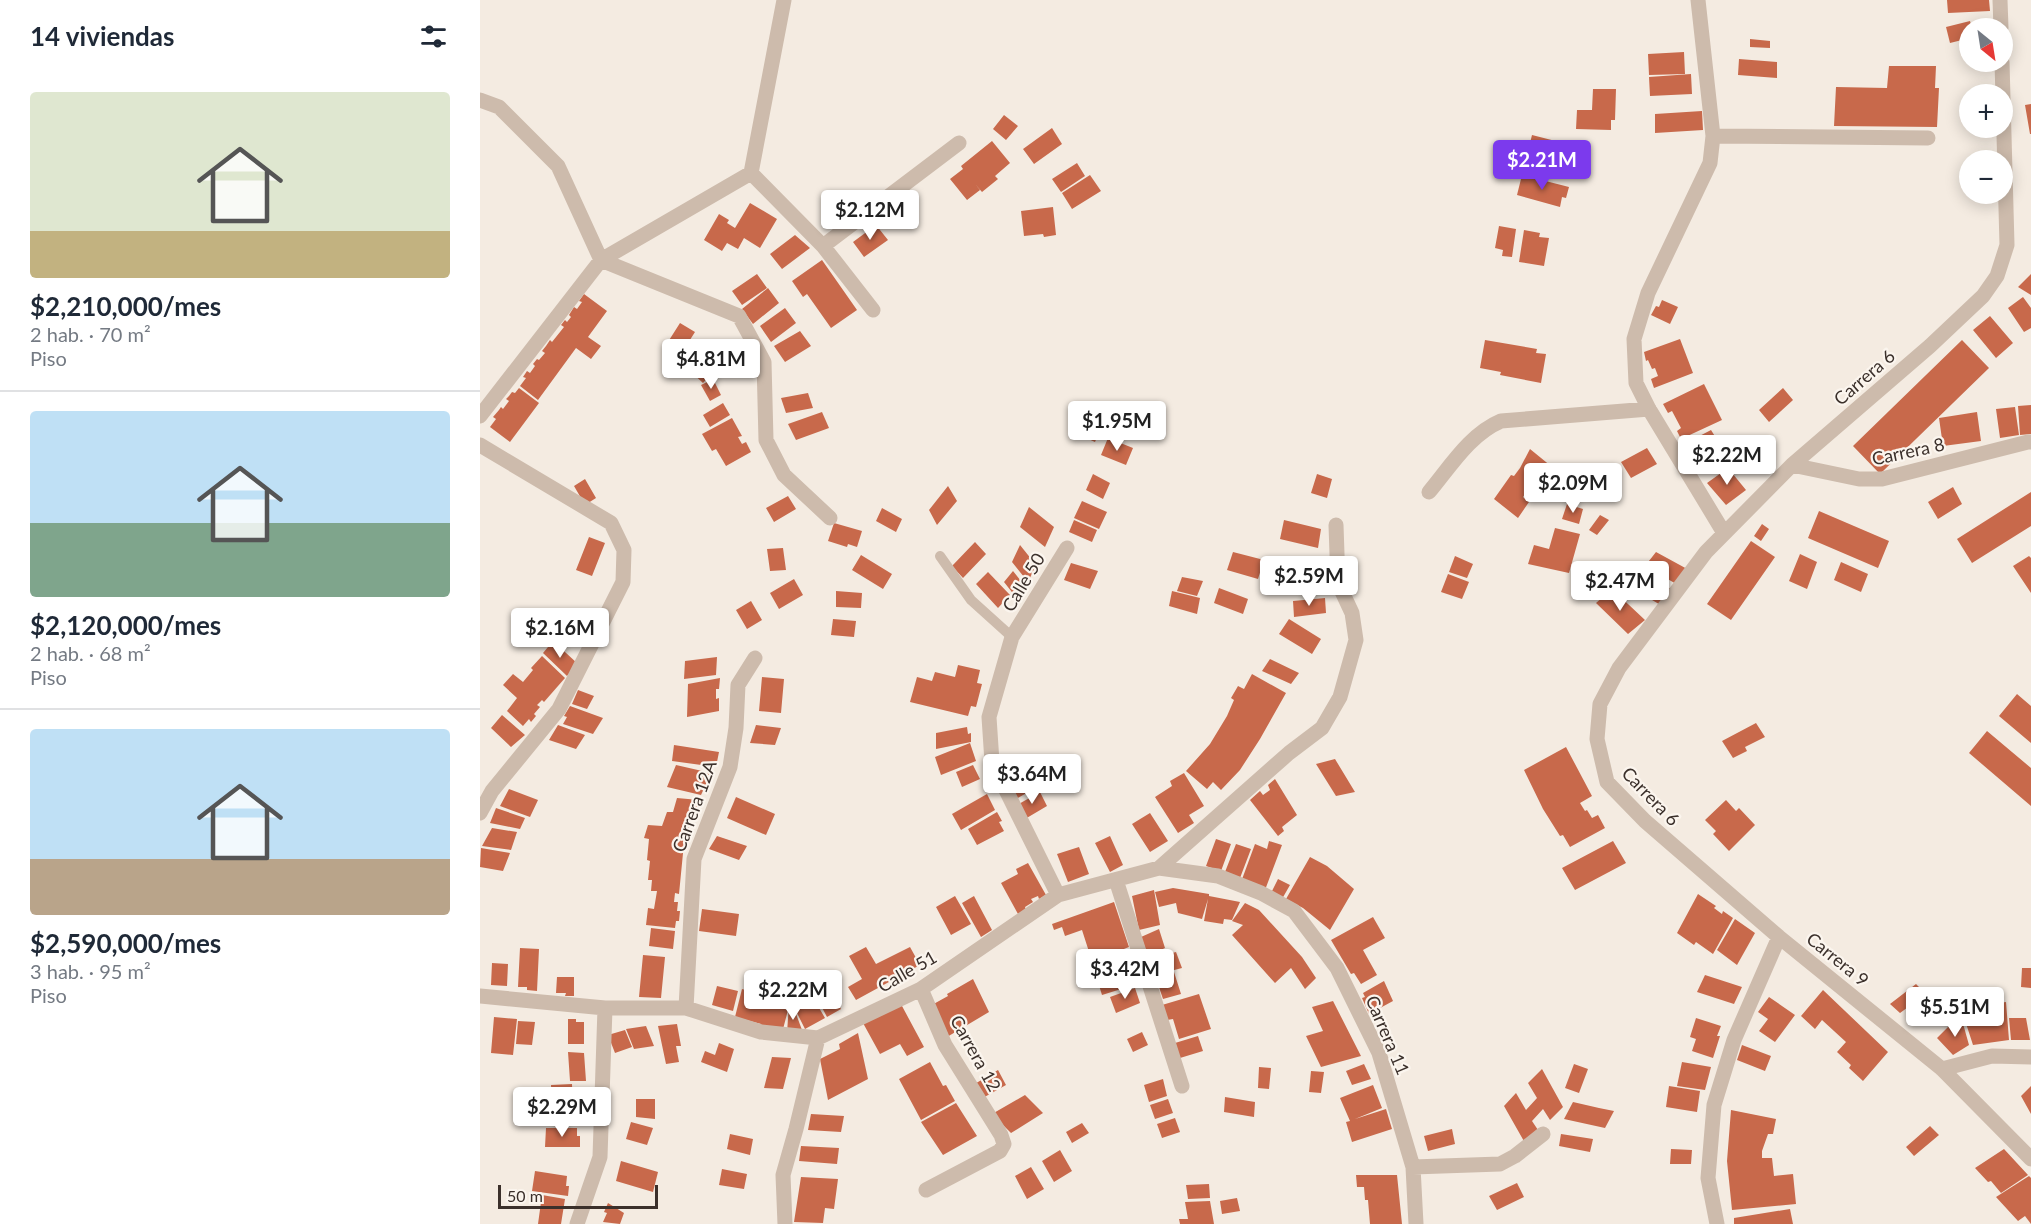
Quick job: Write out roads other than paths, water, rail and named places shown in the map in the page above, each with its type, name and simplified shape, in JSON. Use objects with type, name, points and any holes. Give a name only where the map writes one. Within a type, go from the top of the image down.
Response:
[{"type":"street","points":[[480,416],[601,260],[751,173],[784,0]]},
{"type":"street","points":[[1698,0],[1713,136],[1710,163],[1648,293],[1634,339],[1636,383],[1649,409],[1724,533]]},
{"type":"street","points":[[2000,0],[2001,18]]},
{"type":"street","name":"Carrera 6","points":[[1779,936],[1645,821],[1607,782],[1597,739],[1600,704],[1619,668],[1706,552],[1792,465],[1930,346],[1983,296],[1997,276],[2007,245],[2002,72]]},
{"type":"street","points":[[480,100],[499,107],[558,166],[601,260],[739,316],[764,362],[766,440],[784,475],[830,518]]},
{"type":"street","points":[[1713,136],[1928,138]]},
{"type":"street","points":[[823,246],[959,143]]},
{"type":"street","points":[[751,173],[823,246],[873,310]]},
{"type":"street","points":[[1429,492],[1474,438],[1488,427],[1502,421],[1649,409]]},
{"type":"street","name":"Carrera 8","points":[[1792,465],[1859,479],[1882,479],[2031,442]]},
{"type":"street","points":[[480,445],[611,523],[624,550],[623,582],[559,709],[492,790],[480,813]]},
{"type":"street","points":[[1159,868],[1289,753],[1322,728],[1340,697],[1356,640],[1352,613],[1338,583],[1336,525]]},
{"type":"street","name":"Calle 50","points":[[1012,637],[1067,548]]},
{"type":"street","points":[[1012,637],[989,717],[992,762],[1058,895]]},
{"type":"street","name":"Carrera 12A","points":[[686,1008],[694,859],[730,767],[736,728],[738,685],[755,658]]},
{"type":"street","name":"Calle 51","points":[[818,1038],[921,989],[1058,895],[1159,868],[1218,876],[1261,893],[1294,911]]},
{"type":"street","points":[[1116,880],[1182,1086]]},
{"type":"street","name":"Carrera 11","points":[[1294,911],[1337,968],[1379,1053],[1413,1167],[1416,1224]]},
{"type":"street","points":[[1717,1224],[1708,1178],[1714,1105],[1734,1040],[1779,936]]},
{"type":"street","name":"Carrera 9","points":[[1779,936],[1942,1069],[2031,1159]]},
{"type":"street","name":"Carrera 12","points":[[921,989],[945,1045],[1001,1135],[1004,1144],[1000,1151],[926,1190]]},
{"type":"street","points":[[480,996],[605,1008],[686,1008],[760,1032],[818,1038],[783,1175],[785,1224]]},
{"type":"street","points":[[577,1224],[600,1157],[605,1008]]},
{"type":"street","points":[[1942,1069],[1992,1056],[2031,1058]]},
{"type":"street","points":[[1413,1167],[1500,1164],[1515,1156],[1543,1134]]},
{"type":"lane","points":[[940,556],[971,600],[1012,637]]}]
